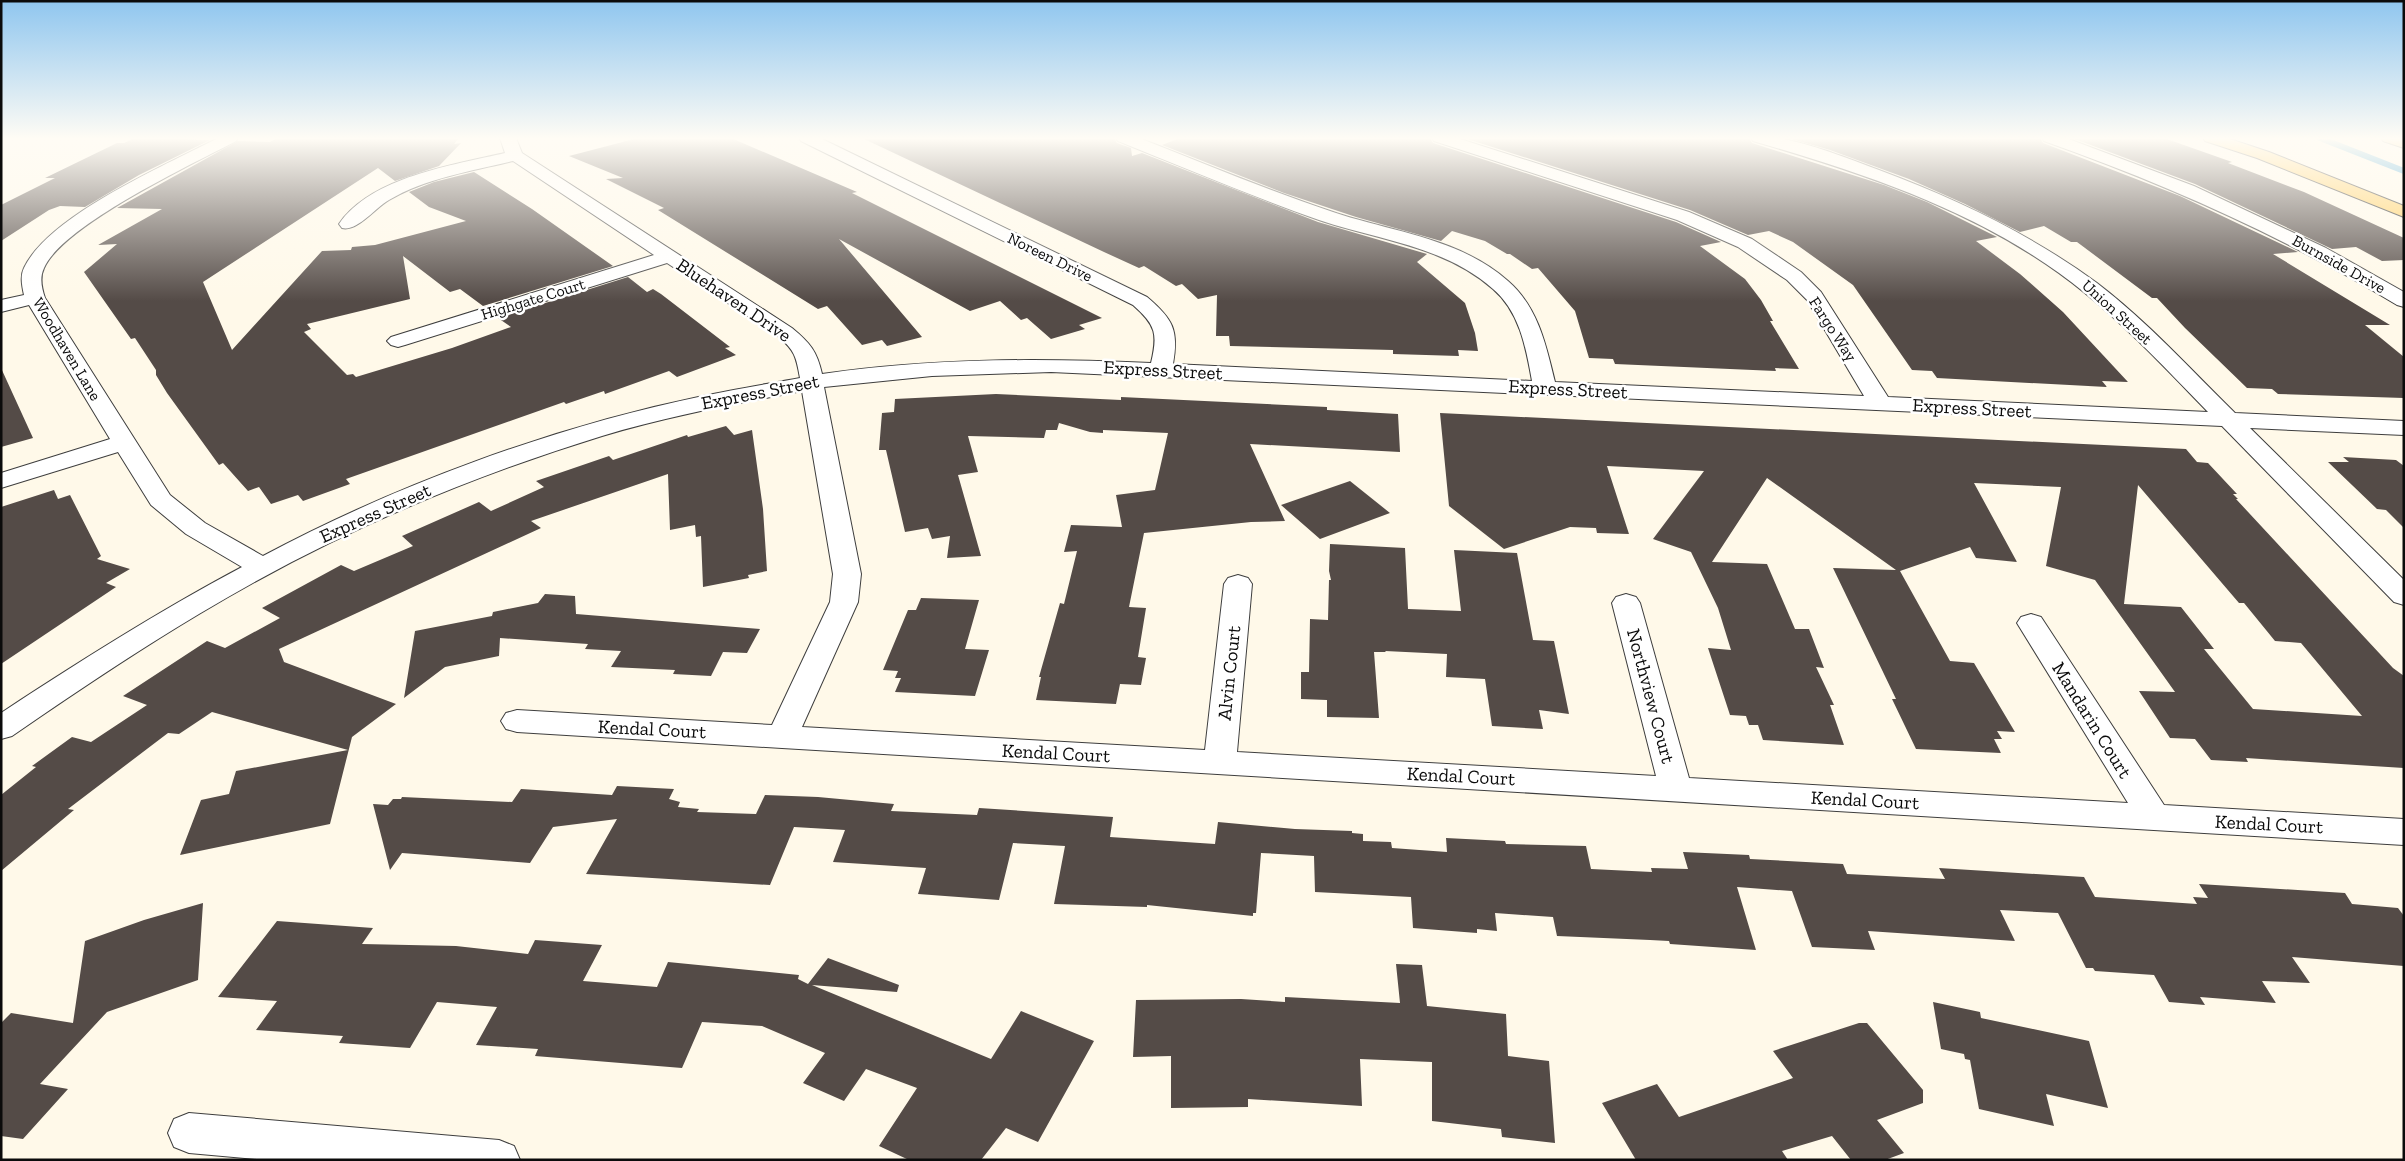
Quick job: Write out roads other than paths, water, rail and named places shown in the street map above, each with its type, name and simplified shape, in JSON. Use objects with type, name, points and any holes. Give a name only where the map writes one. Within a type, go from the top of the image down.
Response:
[{"type":"main road","points":[[2355,192],[2404,212]]},
{"type":"street","name":"Woodhaven Lane","points":[[133,192],[80,222],[45,252],[34,268],[31,284],[35,298],[160,500],[180,519],[261,566]]},
{"type":"street","points":[[348,224],[360,211],[392,192]]},
{"type":"street","name":"Bluehaven Drive","points":[[577,192],[798,343],[807,356],[848,574],[844,602],[782,737]]},
{"type":"street","name":"Noreen Drive","points":[[918,192],[1140,301],[1154,312],[1163,324],[1167,340],[1161,370]]},
{"type":"street","points":[[1264,192],[1325,216],[1442,251],[1472,264],[1501,285],[1520,305],[1531,326],[1545,388]]},
{"type":"street","name":"Fargo Way","points":[[1609,192],[1683,216],[1716,229],[1764,254],[1794,276],[1814,296],[1880,403]]},
{"type":"street","name":"Union Street","points":[[1923,192],[1987,221],[2030,245],[2067,269],[2105,298],[2404,596]]},
{"type":"street","name":"Burnside Drive","points":[[2192,192],[2263,223],[2324,254],[2404,301]]},
{"type":"street","name":"Highgate Court","points":[[398,341],[669,256]]},
{"type":"street","points":[[1,306],[35,298]]},
{"type":"street","name":"Express Street","points":[[1,728],[81,673],[162,622],[261,566],[344,525],[425,490],[506,458],[584,433],[666,411],[741,394],[813,382],[912,370],[1051,365],[2404,428]]},
{"type":"street","points":[[1,481],[124,442]]},
{"type":"street","name":"Alvin Court","points":[[1220,762],[1238,584]]},
{"type":"street","name":"Northview Court","points":[[1626,603],[1676,789]]},
{"type":"street","name":"Mandarin Court","points":[[2031,623],[2154,817]]},
{"type":"street","name":"Kendal Court","points":[[517,721],[2404,832]]},
{"type":"street","points":[[189,1133],[498,1160]]}]
